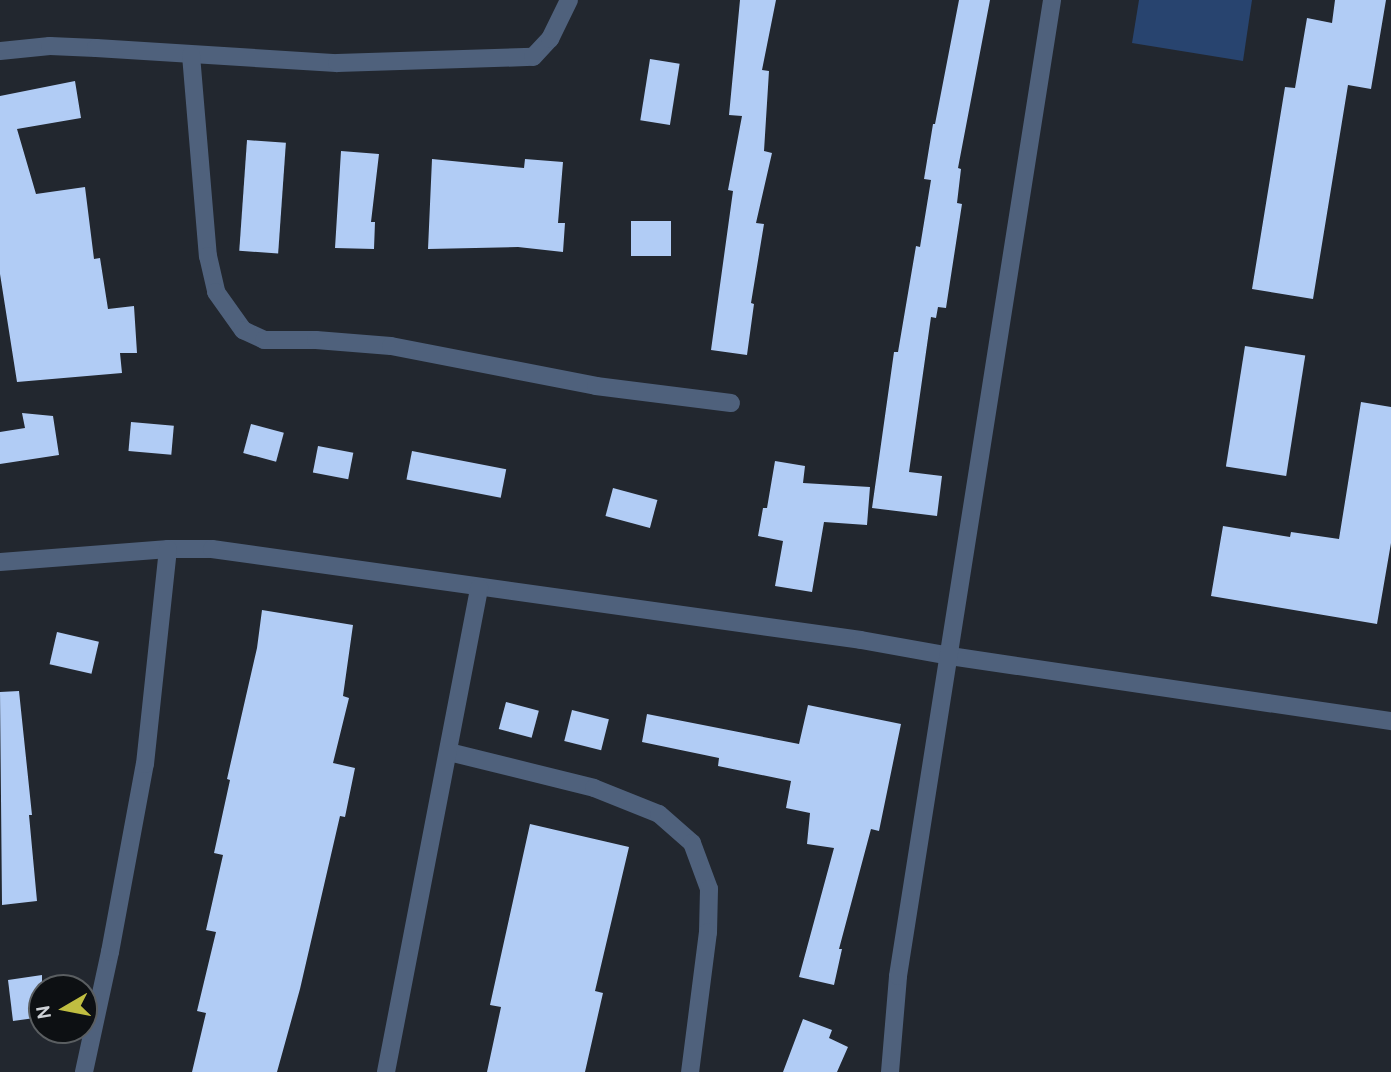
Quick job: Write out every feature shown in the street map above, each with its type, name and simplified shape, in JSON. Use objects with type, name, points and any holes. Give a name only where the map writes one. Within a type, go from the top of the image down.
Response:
[{"type":"street","points":[[0,51],[50,46],[191,55],[237,54],[337,63],[533,57],[550,39],[569,0]]},
{"type":"street","points":[[890,1072],[898,976],[1052,0]]},
{"type":"street","points":[[191,55],[208,256],[216,292],[243,330],[264,340],[316,340],[391,346],[596,386],[731,403]]},
{"type":"street","points":[[0,562],[168,549],[212,549],[861,640],[950,656],[1391,721]]},
{"type":"street","points":[[83,1072],[110,952],[145,764],[168,549]]},
{"type":"street","points":[[386,1072],[479,588]]},
{"type":"street","points":[[449,752],[594,788],[659,814],[691,843],[709,889],[706,945],[690,1072]]},
{"type":"shaded area","points":[[1139,0],[1252,0],[1243,61],[1132,43]]},
{"type":"building","points":[[740,0],[776,0],[762,70],[769,71],[764,151],[772,153],[756,223],[764,224],[751,303],[754,304],[747,355],[711,350],[733,191],[728,190],[742,116],[729,115]]},
{"type":"building","points":[[959,0],[990,0],[958,168],[961,169],[957,203],[962,204],[946,308],[938,307],[936,318],[931,317],[909,472],[942,476],[937,516],[872,508],[894,352],[898,352],[916,246],[920,247],[931,180],[924,179],[933,124]]},
{"type":"building","points":[[1335,0],[1386,0],[1371,89],[1348,85],[1313,299],[1252,289],[1285,87],[1295,88],[1307,18],[1332,23]]},
{"type":"building","points":[[650,59],[680,64],[670,125],[640,120]]},
{"type":"building","points":[[75,81],[81,118],[17,129],[36,194],[85,187],[94,259],[100,258],[108,309],[134,306],[137,353],[120,353],[122,373],[17,382],[0,274],[0,96]]},
{"type":"building","points":[[247,140],[286,143],[278,253],[239,251]]},
{"type":"building","points":[[341,151],[379,154],[371,222],[375,222],[374,249],[335,248]]},
{"type":"building","points":[[432,159],[524,168],[525,159],[563,162],[558,223],[565,223],[563,252],[518,247],[428,249]]},
{"type":"building","points":[[631,221],[671,221],[671,256],[631,256]]},
{"type":"building","points":[[1245,346],[1305,356],[1286,476],[1226,466]]},
{"type":"building","points":[[1361,402],[1391,407],[1391,543],[1377,624],[1211,596],[1223,526],[1290,537],[1291,532],[1339,539]]},
{"type":"building","points":[[22,413],[53,416],[59,455],[0,464],[0,432],[25,428]]},
{"type":"building","points":[[131,422],[174,426],[171,455],[128,451]]},
{"type":"building","points":[[251,424],[284,433],[276,462],[243,453]]},
{"type":"building","points":[[318,446],[353,453],[348,479],[313,473]]},
{"type":"building","points":[[412,451],[506,469],[501,498],[406,479]]},
{"type":"building","points":[[775,461],[805,466],[803,483],[870,487],[867,525],[824,522],[812,592],[775,586],[783,541],[758,536],[763,508],[767,508]]},
{"type":"building","points":[[613,488],[657,500],[650,528],[605,516]]},
{"type":"building","points":[[262,610],[353,625],[343,696],[349,698],[333,763],[355,768],[345,817],[340,816],[300,989],[277,1072],[192,1072],[206,1013],[197,1011],[216,932],[206,930],[223,855],[214,853],[230,780],[227,779],[257,648]]},
{"type":"building","points":[[57,632],[99,642],[91,674],[50,664]]},
{"type":"building","points":[[19,691],[32,815],[29,815],[37,901],[2,905],[0,692]]},
{"type":"building","points":[[506,702],[539,711],[532,738],[499,729]]},
{"type":"building","points":[[808,705],[901,724],[879,831],[871,829],[839,949],[842,949],[834,985],[799,977],[834,848],[807,844],[810,813],[786,808],[791,781],[718,766],[719,758],[642,742],[647,714],[799,744]]},
{"type":"building","points":[[572,710],[609,719],[601,750],[564,741]]},
{"type":"building","points":[[530,824],[629,847],[595,991],[603,993],[585,1072],[487,1072],[501,1007],[490,1005]]},
{"type":"building","points":[[28,977],[28,1019],[13,1021],[8,980]]},
{"type":"building","points":[[803,1019],[832,1030],[829,1038],[848,1047],[837,1072],[783,1072]]}]
